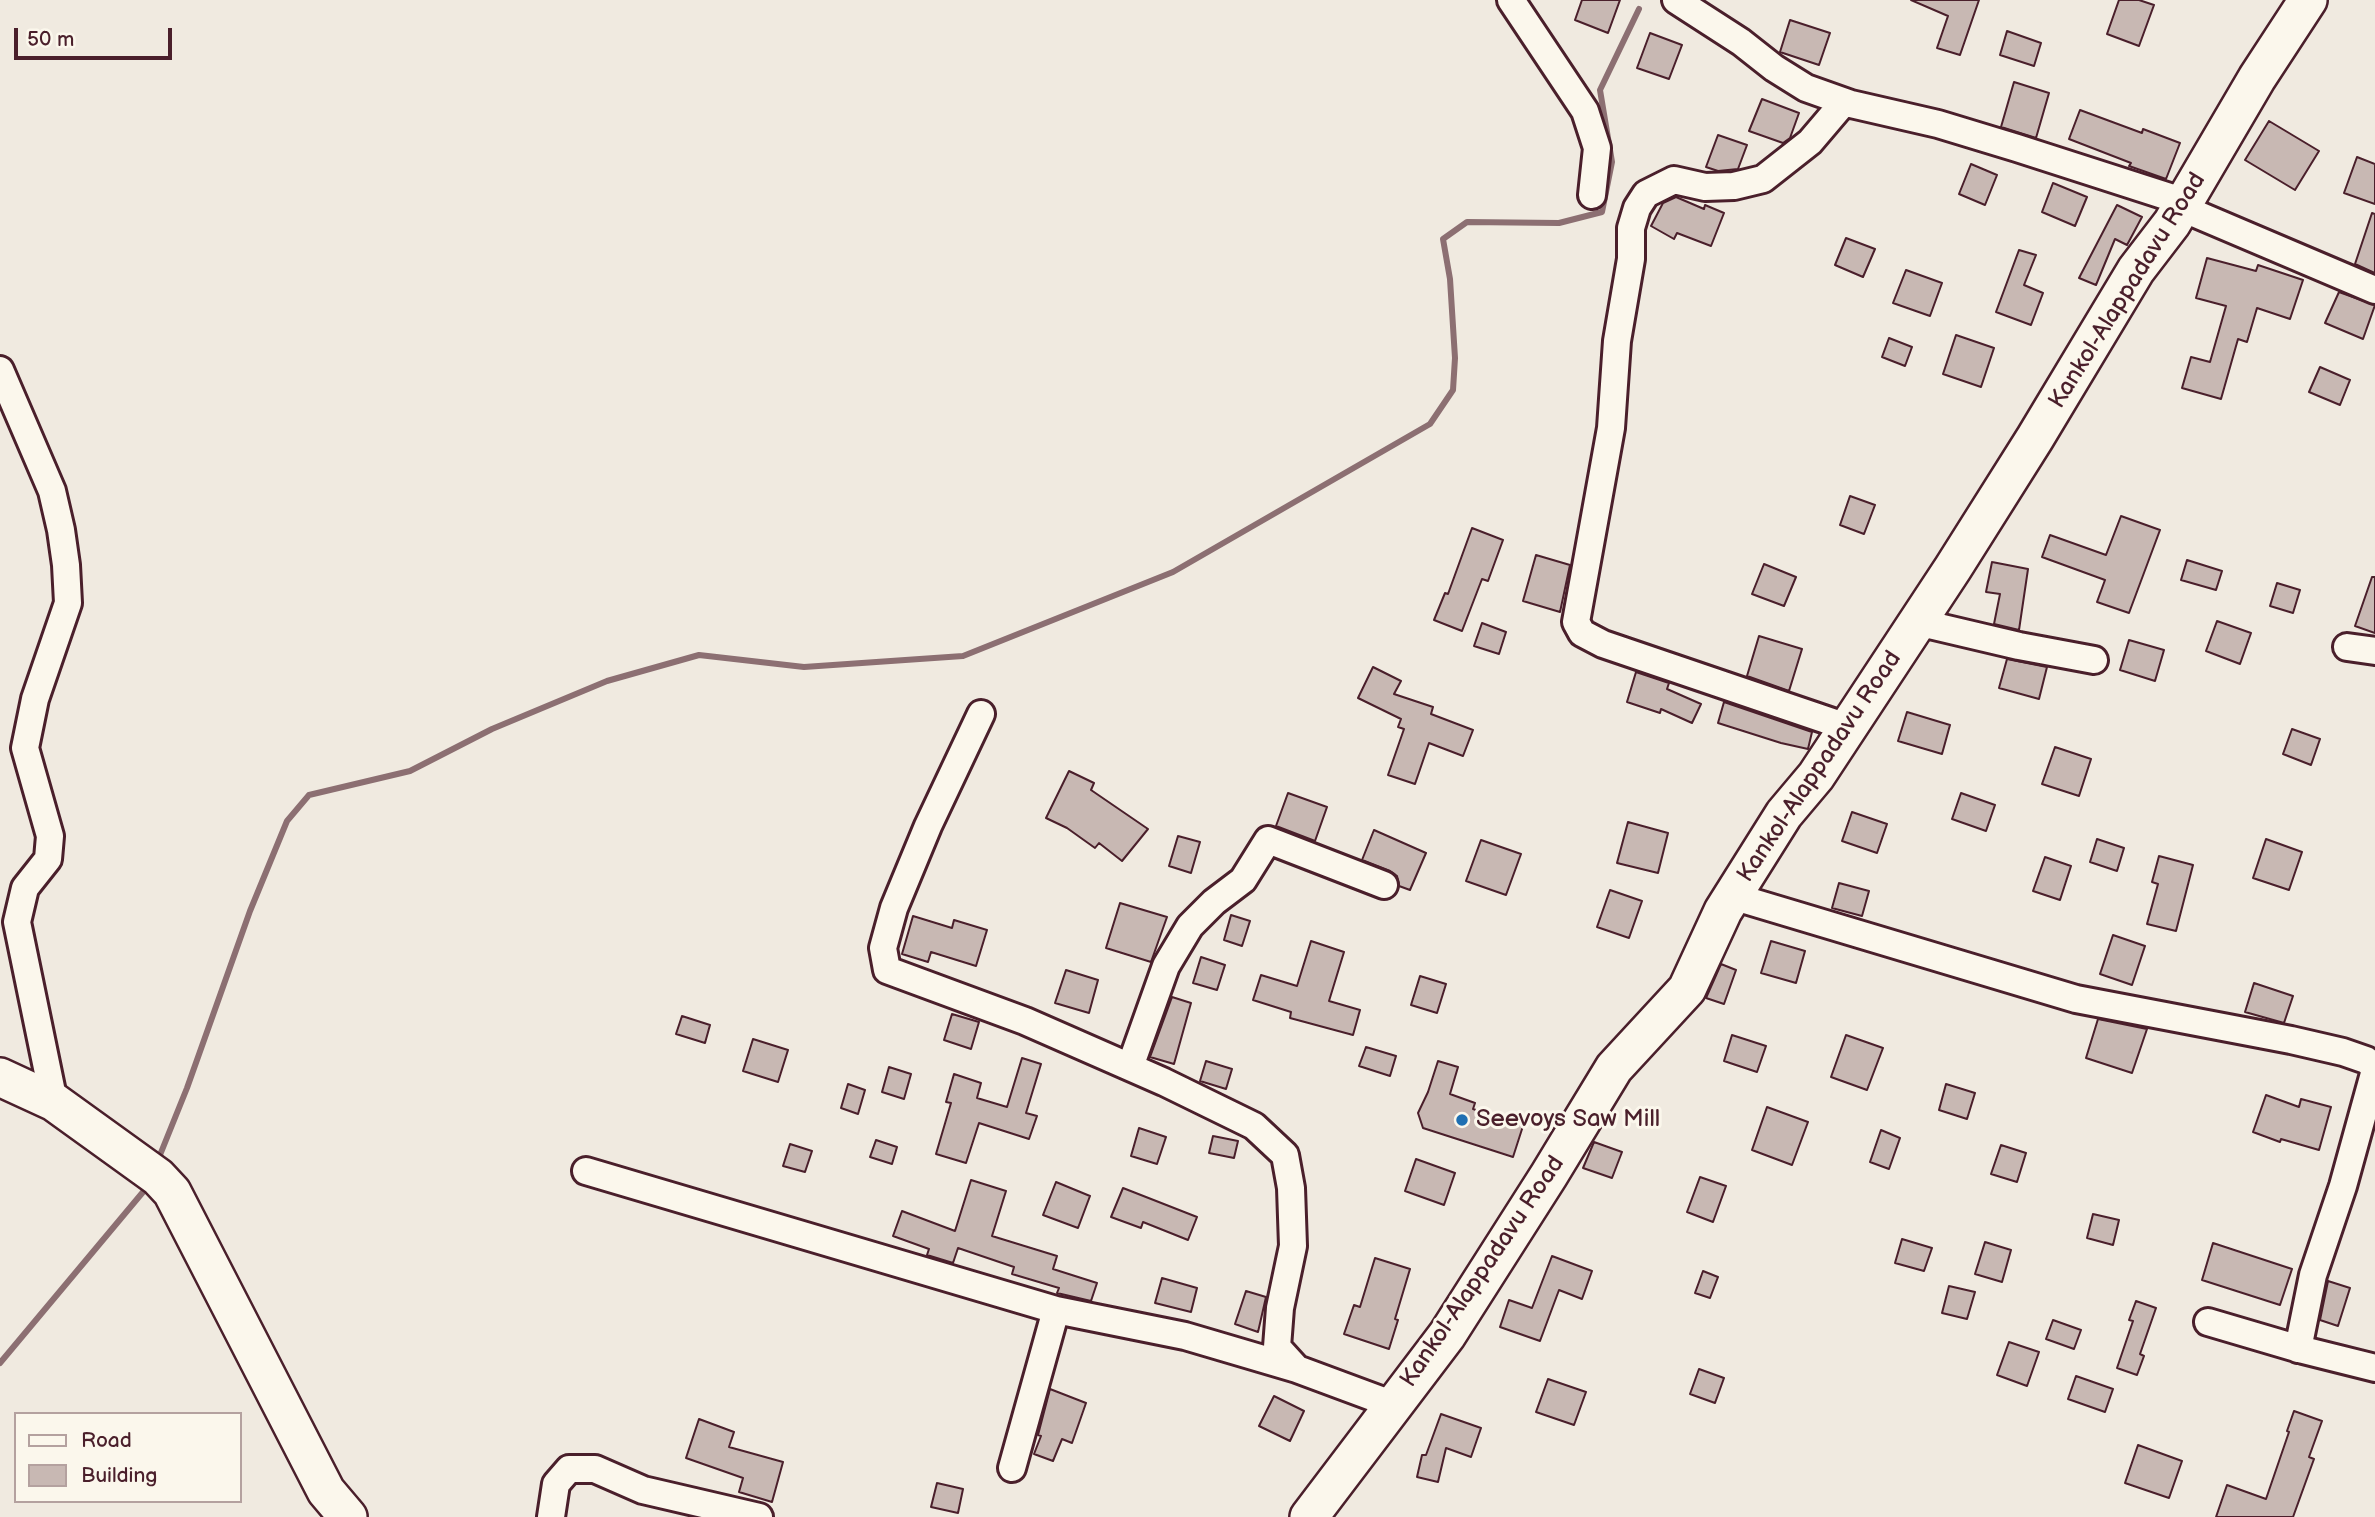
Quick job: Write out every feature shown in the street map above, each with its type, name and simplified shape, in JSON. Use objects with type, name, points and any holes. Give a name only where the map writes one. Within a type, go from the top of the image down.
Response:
[{"type":"main road","name":"Kankol-Alappadavu Road","points":[[1310,1517],[1447,1335],[1614,1068],[1687,989],[1732,896],[1784,814],[1816,776],[1917,622],[2035,438],[2136,270],[2183,205],[2257,78],[2308,0]]},
{"type":"main road","points":[[0,1077],[54,1102],[158,1177],[172,1192],[326,1491],[348,1517]]},
{"type":"street","points":[[1511,0],[1585,111],[1597,148],[1592,195]]},
{"type":"street","points":[[1676,0],[1806,88],[1844,102],[1938,124],[2183,205],[2375,290]]},
{"type":"street","points":[[1844,102],[1810,142],[1763,179],[1724,187],[1705,187],[1674,180],[1646,194],[1637,208],[1631,228],[1631,259],[1617,341],[1611,428],[1576,622],[1582,633],[1603,644],[1847,727]]},
{"type":"street","points":[[0,370],[52,491],[61,530],[68,603],[35,699],[25,748],[50,836],[48,859],[24,888],[17,922],[54,1102]]},
{"type":"street","points":[[1917,622],[2094,660]]},
{"type":"street","points":[[2347,647],[2375,651]]},
{"type":"street","points":[[981,714],[928,826],[894,908],[883,948],[887,970],[1025,1021],[1130,1067],[1254,1126],[1285,1155],[1293,1246],[1280,1308],[1277,1347],[1297,1369]]},
{"type":"street","points":[[1130,1067],[1166,966],[1190,926],[1214,902],[1243,880],[1268,840],[1384,885]]},
{"type":"street","points":[[1732,896],[2076,999],[2291,1040],[2366,1060],[2375,1069],[2343,1186],[2314,1275],[2298,1349]]},
{"type":"street","points":[[586,1171],[1056,1310],[1185,1336],[1297,1369],[1394,1405]]},
{"type":"street","points":[[1012,1468],[1056,1310]]},
{"type":"street","points":[[2208,1322],[2298,1349],[2375,1368]]},
{"type":"street","points":[[551,1517],[556,1484],[569,1469],[595,1469],[643,1490],[759,1517]]},
{"type":"building","points":[[1582,0],[1620,0],[1608,33],[1575,20]]},
{"type":"building","points":[[1911,0],[1979,0],[1960,55],[1937,48],[1948,16]]},
{"type":"building","points":[[2119,0],[2139,0],[2154,5],[2139,46],[2107,34]]},
{"type":"building","points":[[1790,20],[1830,33],[1819,65],[1780,52]]},
{"type":"building","points":[[2007,31],[2041,43],[2034,66],[2000,55]]},
{"type":"building","points":[[1650,33],[1682,45],[1669,79],[1637,68]]},
{"type":"building","points":[[2014,82],[2049,93],[2036,138],[2001,127]]},
{"type":"building","points":[[1762,99],[1799,113],[1790,138],[1783,143],[1749,131]]},
{"type":"building","points":[[2080,110],[2142,133],[2143,129],[2180,143],[2166,179],[2069,139]]},
{"type":"building","points":[[2269,121],[2319,151],[2295,190],[2245,160]]},
{"type":"building","points":[[1718,135],[1747,145],[1738,169],[1718,171],[1706,167]]},
{"type":"building","points":[[2357,157],[2375,164],[2375,204],[2344,193]]},
{"type":"building","points":[[1971,164],[1997,175],[1985,205],[1959,194]]},
{"type":"building","points":[[2053,183],[2087,197],[2075,226],[2042,212]]},
{"type":"building","points":[[1676,197],[1704,209],[1705,205],[1724,213],[1711,246],[1677,233],[1674,239],[1651,226],[1663,203]]},
{"type":"building","points":[[2117,205],[2142,217],[2127,245],[2115,239],[2096,285],[2079,278]]},
{"type":"building","points":[[2372,213],[2375,214],[2375,273],[2355,264]]},
{"type":"building","points":[[1846,238],[1875,249],[1863,277],[1835,265]]},
{"type":"building","points":[[2019,250],[2036,255],[2024,285],[2043,293],[2031,325],[1996,312]]},
{"type":"building","points":[[2207,258],[2256,271],[2258,265],[2303,280],[2290,319],[2257,308],[2247,342],[2238,339],[2221,399],[2182,388],[2191,357],[2210,362],[2226,306],[2196,298]]},
{"type":"building","points":[[1906,270],[1942,283],[1930,316],[1893,303]]},
{"type":"building","points":[[2339,292],[2375,305],[2363,339],[2325,323]]},
{"type":"building","points":[[1956,335],[1994,348],[1981,387],[1943,374]]},
{"type":"building","points":[[1889,338],[1912,347],[1905,366],[1882,357]]},
{"type":"building","points":[[2320,367],[2350,380],[2340,405],[2309,392]]},
{"type":"building","points":[[1850,496],[1875,505],[1864,534],[1840,525]]},
{"type":"building","points":[[2121,516],[2160,530],[2129,613],[2097,602],[2105,580],[2042,557],[2050,535],[2106,555]]},
{"type":"building","points":[[1472,528],[1503,540],[1488,581],[1482,579],[1462,631],[1434,620],[1445,593],[1448,594]]},
{"type":"building","points":[[1536,555],[1570,565],[1560,612],[1523,601]]},
{"type":"building","points":[[2187,560],[2222,571],[2216,590],[2181,580]]},
{"type":"building","points":[[1992,562],[2028,569],[2019,630],[1994,624],[2000,594],[1986,592]]},
{"type":"building","points":[[1764,564],[1796,577],[1784,606],[1752,594]]},
{"type":"building","points":[[2372,577],[2375,577],[2375,633],[2355,626]]},
{"type":"building","points":[[2277,583],[2300,590],[2293,613],[2270,606]]},
{"type":"building","points":[[2217,621],[2251,633],[2240,664],[2206,651]]},
{"type":"building","points":[[1482,623],[1506,632],[1499,654],[1474,646]]},
{"type":"building","points":[[1759,636],[1802,649],[1789,691],[1747,676]]},
{"type":"building","points":[[2129,640],[2164,650],[2155,681],[2120,670]]},
{"type":"building","points":[[2007,659],[2047,667],[2039,699],[1999,688]]},
{"type":"building","points":[[1373,667],[1401,681],[1394,694],[1433,707],[1431,714],[1473,730],[1463,756],[1429,743],[1415,784],[1388,775],[1404,729],[1398,727],[1401,719],[1358,698]]},
{"type":"building","points":[[1636,672],[1669,683],[1667,689],[1701,704],[1692,723],[1661,709],[1660,713],[1627,702]]},
{"type":"building","points":[[1724,702],[1812,732],[1808,749],[1718,723]]},
{"type":"building","points":[[1907,712],[1950,725],[1942,754],[1898,741]]},
{"type":"building","points":[[2292,729],[2320,739],[2311,765],[2283,754]]},
{"type":"building","points":[[2055,747],[2091,759],[2079,796],[2042,784]]},
{"type":"building","points":[[1069,771],[1094,783],[1091,790],[1148,829],[1122,861],[1099,843],[1095,848],[1067,828],[1046,818]]},
{"type":"building","points":[[1288,793],[1327,807],[1315,841],[1276,826]]},
{"type":"building","points":[[1961,793],[1995,805],[1986,831],[1952,819]]},
{"type":"building","points":[[1852,812],[1887,824],[1877,853],[1842,841]]},
{"type":"building","points":[[1628,822],[1668,833],[1658,873],[1617,863]]},
{"type":"building","points":[[1374,830],[1426,853],[1410,890],[1399,886],[1397,876],[1390,871],[1362,860]]},
{"type":"building","points":[[1178,836],[1200,842],[1191,873],[1169,866]]},
{"type":"building","points":[[2097,839],[2124,848],[2117,871],[2090,862]]},
{"type":"building","points":[[2266,839],[2302,852],[2289,890],[2253,878]]},
{"type":"building","points":[[1481,840],[1521,854],[1506,895],[1466,881]]},
{"type":"building","points":[[2159,856],[2193,865],[2176,931],[2147,924],[2158,884],[2152,882]]},
{"type":"building","points":[[2045,857],[2071,866],[2060,900],[2033,891]]},
{"type":"building","points":[[1839,883],[1869,891],[1862,916],[1832,908]]},
{"type":"building","points":[[1610,890],[1642,901],[1629,938],[1597,927]]},
{"type":"building","points":[[1120,903],[1167,917],[1151,962],[1106,948]]},
{"type":"building","points":[[1231,915],[1250,921],[1242,946],[1224,940]]},
{"type":"building","points":[[913,916],[952,928],[954,920],[987,930],[976,966],[931,952],[928,962],[902,954]]},
{"type":"building","points":[[2113,935],[2145,946],[2132,985],[2100,974]]},
{"type":"building","points":[[1311,941],[1344,952],[1329,1001],[1360,1010],[1353,1035],[1290,1018],[1291,1012],[1253,1000],[1261,975],[1297,986]]},
{"type":"building","points":[[1771,941],[1805,951],[1796,983],[1761,973]]},
{"type":"building","points":[[1201,957],[1225,965],[1217,990],[1193,983]]},
{"type":"building","points":[[1721,964],[1736,970],[1724,1004],[1706,998]]},
{"type":"building","points":[[1066,970],[1098,980],[1089,1013],[1055,1003]]},
{"type":"building","points":[[1420,976],[1446,984],[1437,1013],[1411,1005]]},
{"type":"building","points":[[2254,983],[2293,996],[2284,1023],[2245,1012]]},
{"type":"building","points":[[1172,997],[1191,1003],[1174,1064],[1150,1057]]},
{"type":"building","points":[[952,1014],[979,1022],[971,1049],[944,1040]]},
{"type":"building","points":[[682,1016],[710,1025],[705,1043],[676,1034]]},
{"type":"building","points":[[2098,1019],[2147,1029],[2132,1073],[2086,1058]]},
{"type":"building","points":[[1732,1035],[1766,1046],[1757,1072],[1724,1061]]},
{"type":"building","points":[[1846,1035],[1883,1048],[1867,1090],[1831,1077]]},
{"type":"building","points":[[753,1039],[788,1050],[778,1082],[743,1071]]},
{"type":"building","points":[[1366,1047],[1396,1056],[1390,1076],[1359,1066]]},
{"type":"building","points":[[1022,1058],[1041,1064],[1026,1113],[1037,1116],[1029,1139],[979,1123],[966,1163],[936,1154],[951,1103],[946,1102],[954,1074],[981,1083],[977,1098],[1007,1107]]},
{"type":"building","points":[[1206,1061],[1232,1069],[1226,1089],[1200,1081]]},
{"type":"building","name":"Seevoys Saw Mill","points":[[1438,1061],[1458,1067],[1450,1094],[1475,1103],[1473,1109],[1523,1126],[1513,1157],[1423,1128],[1418,1113]]},
{"type":"building","points":[[889,1067],[911,1074],[904,1099],[882,1092]]},
{"type":"building","points":[[848,1084],[865,1090],[858,1114],[841,1108]]},
{"type":"building","points":[[1946,1084],[1975,1093],[1967,1119],[1939,1110]]},
{"type":"building","points":[[2266,1095],[2299,1107],[2301,1099],[2331,1107],[2319,1150],[2281,1139],[2280,1142],[2253,1132]]},
{"type":"building","points":[[1767,1107],[1808,1122],[1792,1165],[1752,1150]]},
{"type":"building","points":[[1139,1128],[1166,1137],[1157,1164],[1131,1156]]},
{"type":"building","points":[[1881,1130],[1900,1138],[1889,1169],[1870,1162]]},
{"type":"building","points":[[1213,1136],[1238,1141],[1234,1158],[1209,1153]]},
{"type":"building","points":[[876,1140],[897,1147],[892,1164],[870,1157]]},
{"type":"building","points":[[1594,1142],[1622,1152],[1612,1178],[1583,1168]]},
{"type":"building","points":[[790,1144],[812,1151],[805,1172],[783,1166]]},
{"type":"building","points":[[2001,1145],[2026,1153],[2017,1182],[1991,1174]]},
{"type":"building","points":[[1416,1159],[1455,1173],[1444,1205],[1405,1191]]},
{"type":"building","points":[[1700,1177],[1726,1186],[1713,1222],[1687,1212]]},
{"type":"building","points":[[971,1180],[1006,1191],[992,1236],[1057,1256],[1053,1269],[1097,1283],[1091,1301],[1057,1293],[1059,1288],[1012,1274],[1014,1267],[958,1248],[953,1263],[927,1255],[929,1249],[893,1236],[902,1211],[955,1231]]},
{"type":"building","points":[[1056,1182],[1090,1196],[1078,1228],[1043,1215]]},
{"type":"building","points":[[1123,1188],[1197,1217],[1188,1240],[1143,1222],[1141,1228],[1111,1217]]},
{"type":"building","points":[[2093,1214],[2119,1220],[2113,1245],[2087,1238]]},
{"type":"building","points":[[1902,1239],[1932,1248],[1924,1271],[1895,1263]]},
{"type":"building","points":[[1985,1242],[2011,1250],[2002,1282],[1975,1274]]},
{"type":"building","points":[[2213,1243],[2292,1269],[2280,1305],[2202,1280]]},
{"type":"building","points":[[1552,1256],[1592,1271],[1582,1299],[1559,1290],[1540,1341],[1500,1327],[1509,1300],[1532,1308]]},
{"type":"building","points":[[1375,1258],[1410,1269],[1389,1349],[1344,1334],[1354,1305],[1360,1307]]},
{"type":"building","points":[[1703,1271],[1718,1277],[1710,1298],[1695,1293]]},
{"type":"building","points":[[1162,1278],[1197,1288],[1191,1312],[1155,1303]]},
{"type":"building","points":[[2328,1281],[2350,1288],[2338,1326],[2320,1320]]},
{"type":"building","points":[[1949,1286],[1975,1292],[1967,1319],[1942,1313]]},
{"type":"building","points":[[1246,1291],[1266,1297],[1258,1332],[1235,1324]]},
{"type":"building","points":[[2136,1301],[2156,1308],[2140,1354],[2144,1356],[2137,1375],[2117,1368],[2133,1321],[2129,1320]]},
{"type":"building","points":[[2053,1320],[2081,1330],[2074,1349],[2046,1339]]},
{"type":"building","points":[[2009,1342],[2039,1352],[2027,1386],[1997,1375]]},
{"type":"building","points":[[1699,1369],[1724,1378],[1715,1403],[1690,1394]]},
{"type":"building","points":[[2076,1376],[2113,1389],[2105,1412],[2068,1399]]},
{"type":"building","points":[[1548,1379],[1586,1392],[1574,1425],[1536,1412]]},
{"type":"building","points":[[1050,1389],[1086,1403],[1072,1443],[1062,1439],[1053,1461],[1034,1454],[1041,1436],[1038,1435]]},
{"type":"building","points":[[1274,1396],[1304,1411],[1290,1441],[1259,1426]]},
{"type":"building","points":[[2294,1411],[2322,1421],[2309,1457],[2314,1459],[2293,1517],[2216,1517],[2227,1485],[2266,1499]]},
{"type":"building","points":[[1441,1414],[1481,1428],[1471,1457],[1446,1448],[1438,1482],[1417,1477],[1422,1455],[1426,1455]]},
{"type":"building","points":[[699,1419],[734,1432],[729,1447],[783,1462],[772,1502],[739,1492],[743,1478],[686,1458]]},
{"type":"building","points":[[2138,1445],[2182,1461],[2169,1498],[2125,1483]]},
{"type":"building","points":[[937,1483],[963,1489],[958,1513],[931,1507]]},
{"type":"waterway","points":[[160,1155],[187,1088],[250,911],[287,821],[309,795],[410,771],[492,729],[607,681],[699,655],[804,667],[963,656],[1173,572],[1430,424],[1453,390],[1455,358],[1450,279],[1443,239],[1467,222],[1559,223],[1602,212],[1612,162],[1600,90],[1639,9]]},
{"type":"waterway","points":[[0,1363],[143,1192]]},
{"type":"place","name":"Seevoys Saw Mill","points":[[1462,1120]]}]
